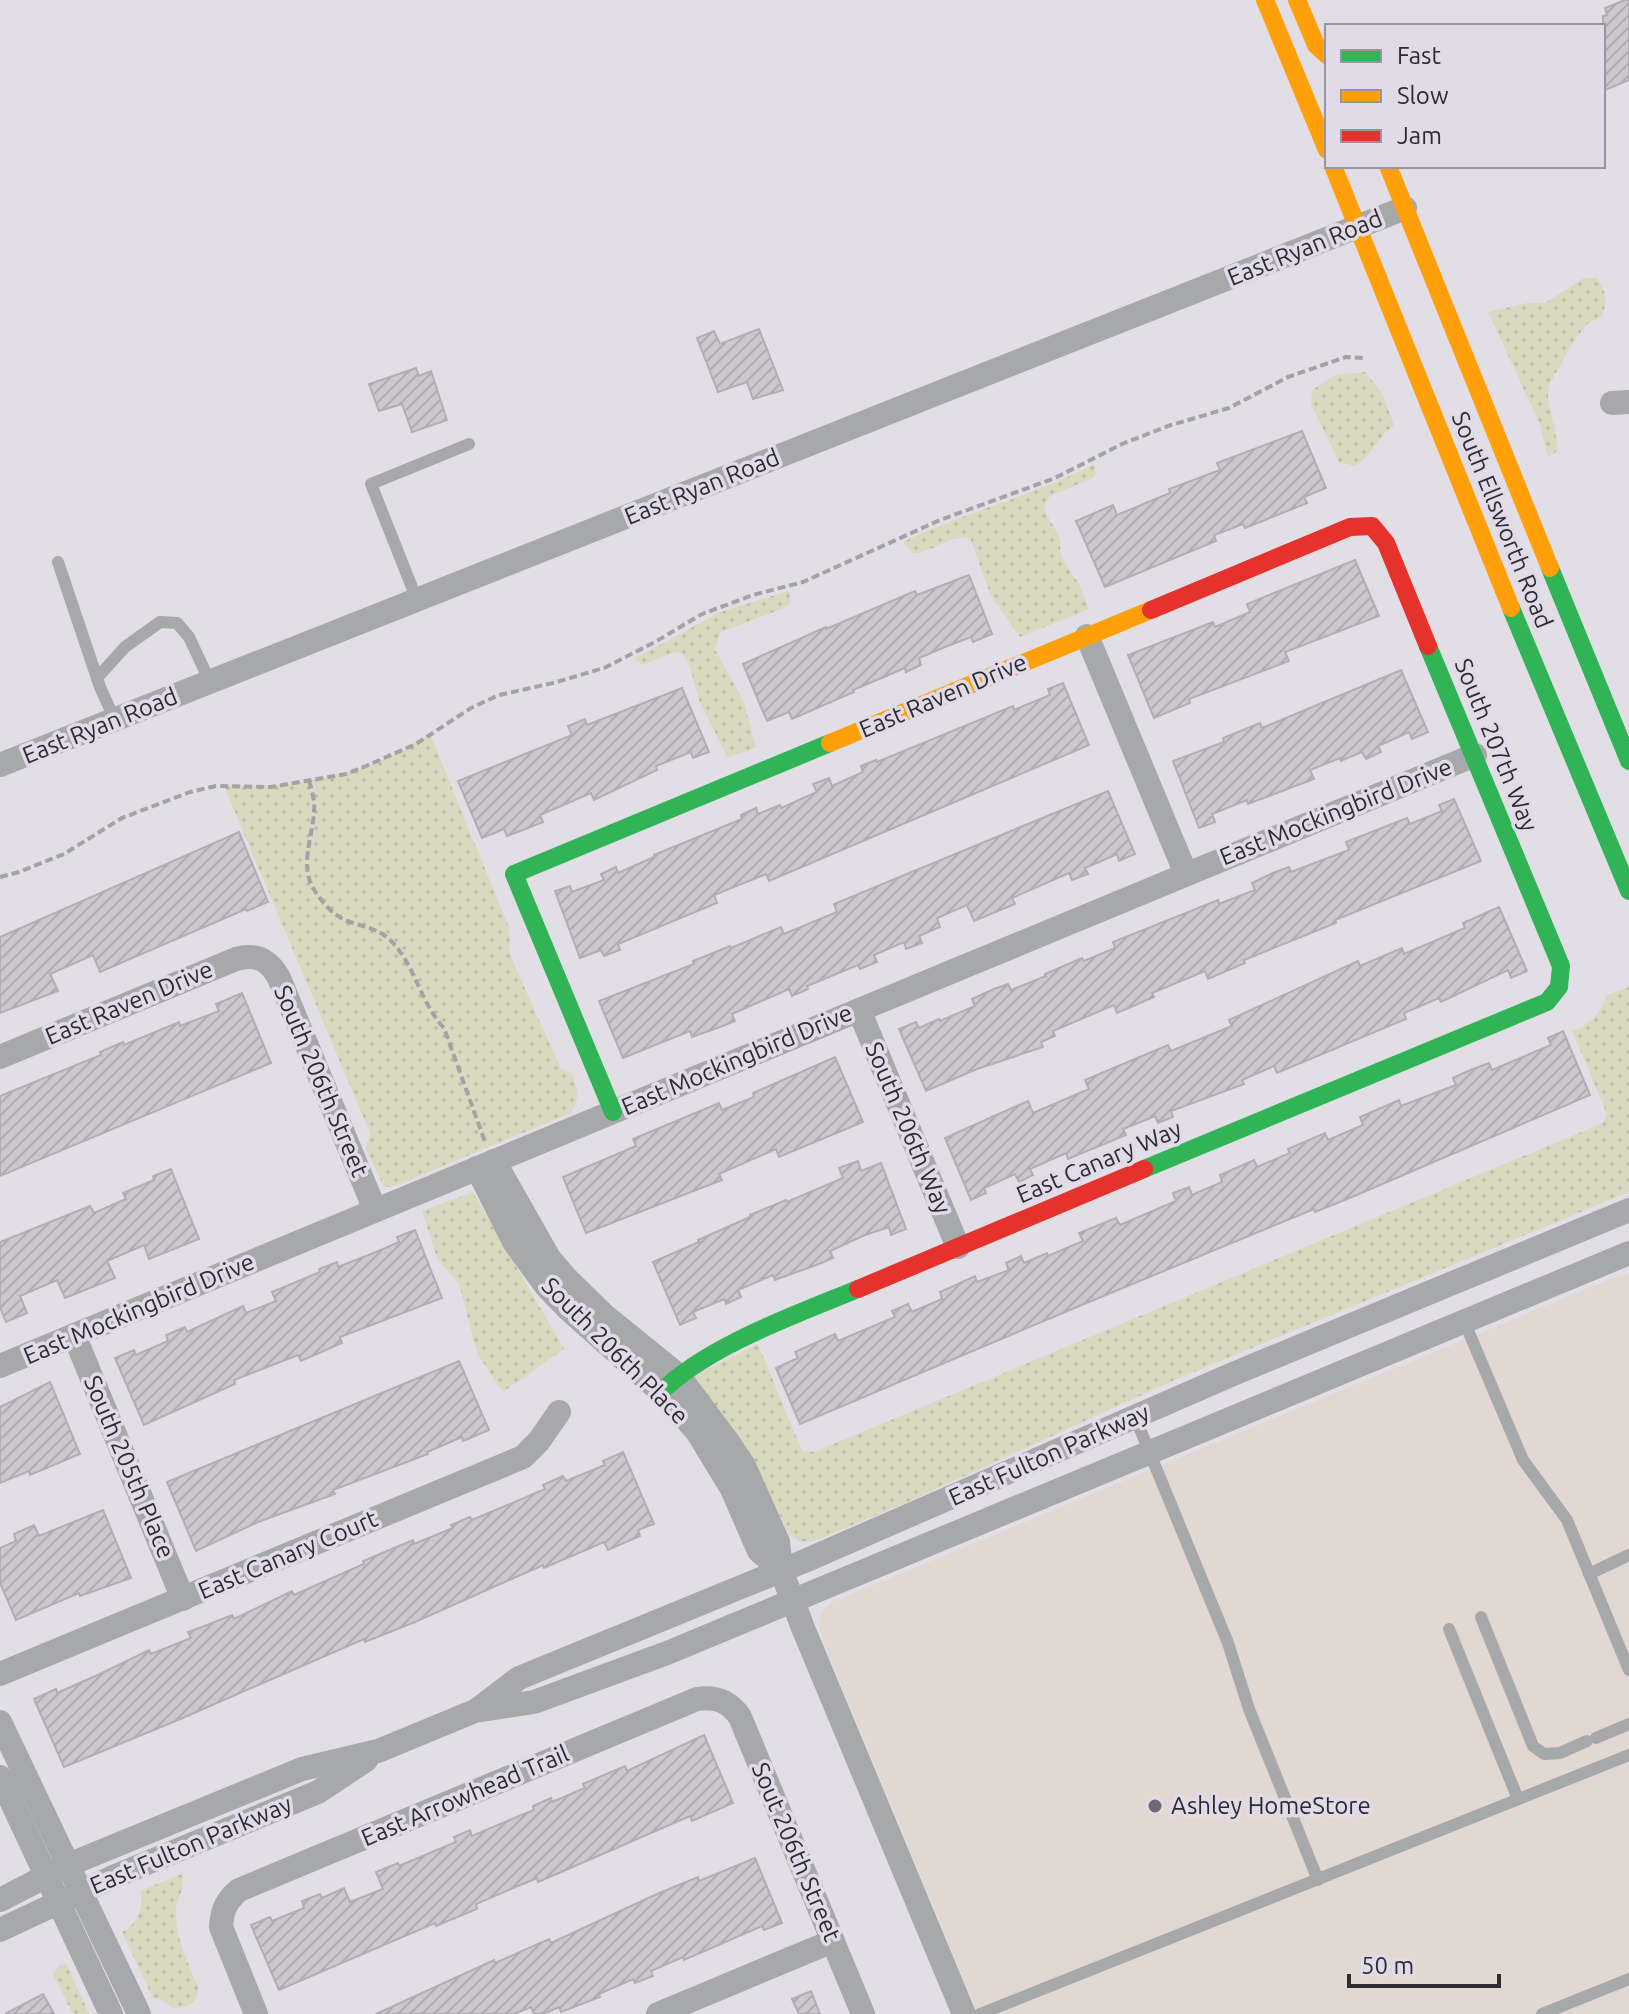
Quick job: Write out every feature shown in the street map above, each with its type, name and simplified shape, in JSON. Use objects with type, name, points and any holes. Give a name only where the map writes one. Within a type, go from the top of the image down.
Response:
[{"type":"street","points":[[1265,0],[1325,145]]},
{"type":"street","points":[[1297,0],[1316,45],[1325,53]]},
{"type":"street","name":"South Ellsworth Road","points":[[1334,168],[1629,891]]},
{"type":"street","name":"South Ellsworth Road","points":[[1389,168],[1629,761]]},
{"type":"street","name":"East Ryan Road","points":[[1,762],[115,720],[1405,208]]},
{"type":"street","name":"East Raven Drive","points":[[613,1112],[514,874],[1350,527],[1372,526]]},
{"type":"street","name":"South 207th Way","points":[[1372,526],[1386,543],[1561,966],[1559,987]]},
{"type":"street","points":[[1087,636],[1186,874]]},
{"type":"street","name":"East Mockingbird Drive","points":[[0,1366],[1475,755]]},
{"type":"street","name":"East Raven Drive","points":[[0,1057],[236,959],[245,956],[260,958]]},
{"type":"street","name":"South 206th Street","points":[[260,958],[271,965],[279,978],[375,1210]]},
{"type":"street","name":"East Canary Way","points":[[669,1383],[763,1328],[1547,1002],[1559,987]]},
{"type":"street","name":"South 206th Way","points":[[859,1010],[958,1247]]},
{"type":"street","name":"South 206th Place","points":[[486,1164],[514,1242],[546,1286],[567,1308],[669,1383],[732,1489],[759,1551],[781,1570],[964,2014]]},
{"type":"street","name":"East Fulton Parkway","points":[[475,1711],[519,1678],[781,1570],[1233,1374],[1629,1210]]},
{"type":"street","name":"East Fulton Parkway","points":[[0,1900],[68,1865],[302,1769],[378,1751],[475,1711],[534,1702],[667,1653],[1629,1253]]},
{"type":"street","name":"South 205th Place","points":[[74,1335],[183,1599]]},
{"type":"street","name":"East Canary Court","points":[[0,1674],[523,1457],[539,1441],[559,1412]]},
{"type":"street","name":"East Arrowhead Trail","points":[[256,2014],[222,1932],[221,1912],[229,1898],[239,1890],[697,1699],[719,1699]]},
{"type":"street","name":"Sout 206th Street","points":[[719,1699],[740,1717],[863,2014]]},
{"type":"street","points":[[0,1722],[139,2014]]},
{"type":"street","name":"East Fulton Parkway","points":[[0,1930],[80,1891],[318,1792],[378,1751]]},
{"type":"street","points":[[0,1777],[111,2014]]},
{"type":"street","points":[[658,2014],[833,1941]]},
{"type":"lane","points":[[417,600],[371,484],[469,444]]},
{"type":"lane","points":[[58,562],[97,678],[115,720]]},
{"type":"lane","points":[[97,678],[125,647],[160,622],[177,623],[189,637],[210,682]]},
{"type":"lane","points":[[1464,1321],[1523,1460],[1567,1520],[1629,1670]]},
{"type":"lane","points":[[1135,1417],[1228,1643],[1249,1709],[1318,1880]]},
{"type":"lane","points":[[1589,1574],[1629,1555]]},
{"type":"lane","points":[[1481,1617],[1533,1746],[1544,1754],[1560,1753],[1629,1724]]},
{"type":"lane","points":[[1449,1629],[1518,1799]]},
{"type":"lane","points":[[980,2014],[1629,1755]]},
{"type":"lane","points":[[1542,2014],[1629,1979]]},
{"type":"lane","points":[[1574,2001],[1579,2014]]},
{"type":"path","points":[[0,877],[64,854],[122,818],[190,792],[216,786],[271,787],[346,774],[416,744],[471,708],[499,695],[604,668],[702,614],[753,595],[803,582],[940,520],[1055,478],[1122,444],[1229,408],[1288,377],[1346,357],[1364,358]]},
{"type":"path","points":[[309,781],[314,811],[308,844],[310,882],[334,913],[346,921],[380,931],[393,943],[412,972],[435,1019],[444,1028],[483,1137],[486,1164]]},
{"type":"shaded area","points":[[1629,1275],[1629,2014],[978,2014],[822,1639],[819,1623],[823,1610],[832,1602],[1612,1278]]},
{"type":"green space","points":[[1584,278],[1597,278],[1604,292],[1605,306],[1602,316],[1587,324],[1574,341],[1549,385],[1548,397],[1558,447],[1548,457],[1540,424],[1488,312],[1527,303],[1545,303]]},
{"type":"green space","points":[[1365,372],[1382,393],[1394,425],[1355,466],[1339,462],[1311,404],[1312,390],[1335,375]]},
{"type":"green space","points":[[1094,464],[1096,473],[1093,478],[1050,496],[1045,503],[1047,515],[1061,540],[1062,558],[1080,586],[1089,609],[1020,637],[991,596],[970,538],[962,537],[912,553],[903,542],[1047,485]]},
{"type":"green space","points":[[789,591],[790,603],[784,608],[721,632],[715,650],[743,700],[756,747],[728,758],[699,700],[689,663],[683,655],[675,652],[642,665],[634,659],[720,612]]},
{"type":"green space","points":[[430,734],[510,930],[509,950],[517,971],[561,1069],[572,1073],[577,1098],[571,1113],[392,1187],[384,1187],[366,1149],[370,1133],[224,786],[278,784],[331,776],[382,760]]},
{"type":"green space","points":[[1629,987],[1629,1192],[1177,1379],[903,1504],[812,1542],[799,1541],[788,1533],[746,1452],[693,1377],[758,1344],[802,1451],[814,1452],[1603,1123],[1607,1114],[1572,1031],[1594,1018],[1607,995]]},
{"type":"green space","points":[[473,1192],[564,1349],[503,1392],[477,1353],[459,1284],[437,1258],[422,1211]]},
{"type":"green space","points":[[182,1874],[176,1922],[198,1993],[191,2004],[172,2008],[161,1999],[153,1998],[122,1932],[132,1925],[138,1915],[140,1891]]},
{"type":"green space","points":[[66,1963],[89,2014],[73,2014],[53,1975],[59,1966]]},
{"type":"building","points":[[1629,0],[1629,80],[1605,90],[1603,16],[1607,15],[1605,8]]},
{"type":"building","points":[[759,329],[783,390],[753,399],[747,382],[718,392],[697,338],[714,331],[720,344]]},
{"type":"building","points":[[416,368],[419,376],[431,371],[447,420],[412,432],[402,404],[379,411],[369,384]]},
{"type":"building","points":[[1302,431],[1326,488],[1304,497],[1307,503],[1245,528],[1243,524],[1214,535],[1216,541],[1105,587],[1076,521],[1113,505],[1117,515],[1170,493],[1169,489],[1220,470],[1217,463]]},
{"type":"building","points":[[1355,560],[1379,616],[1285,652],[1289,661],[1189,699],[1190,703],[1154,718],[1128,655],[1213,622],[1215,627],[1250,612],[1247,604]]},
{"type":"building","points":[[969,575],[992,634],[973,642],[971,637],[919,658],[921,665],[906,672],[905,668],[792,719],[789,712],[767,721],[743,664],[915,591],[917,595]]},
{"type":"building","points":[[1401,670],[1428,732],[1412,739],[1409,732],[1378,746],[1381,752],[1366,759],[1362,752],[1310,770],[1314,779],[1212,814],[1215,822],[1199,828],[1173,761],[1224,742],[1223,738],[1260,723],[1262,728]]},
{"type":"building","points":[[1063,683],[1089,745],[769,881],[766,874],[714,895],[717,903],[618,944],[620,950],[604,956],[601,950],[580,958],[555,891],[570,886],[572,892],[604,880],[601,874],[616,867],[618,873],[742,819],[741,815],[756,808],[758,814],[780,805],[781,808],[817,792],[813,784],[829,778],[832,786],[863,772],[861,766],[1013,706],[1014,710],[1050,695],[1048,689]]},
{"type":"building","points":[[682,688],[709,752],[693,758],[691,752],[656,766],[657,770],[594,800],[591,793],[540,815],[543,822],[507,836],[504,829],[482,838],[458,781],[572,735],[568,726],[585,719],[587,725]]},
{"type":"building","points":[[1108,791],[1135,854],[1119,861],[1117,854],[1085,868],[1088,874],[1072,880],[1069,873],[1012,898],[1015,904],[974,921],[967,905],[937,918],[940,927],[919,936],[922,943],[906,949],[904,942],[874,955],[877,962],[860,969],[858,965],[807,986],[808,989],[792,996],[789,989],[732,1014],[735,1021],[692,1037],[690,1031],[623,1058],[599,1001],[781,927],[784,934],[837,912],[834,904]]},
{"type":"building","points":[[1454,799],[1481,861],[1335,920],[1336,923],[1244,960],[1245,963],[1208,979],[1205,971],[1152,993],[1154,997],[1117,1013],[1114,1005],[1053,1031],[1055,1036],[1041,1042],[1043,1047],[977,1069],[926,1091],[899,1029],[916,1022],[919,1028],[940,1021],[975,1006],[972,999],[994,989],[1008,984],[1011,990],[1082,958],[1084,961],[1115,948],[1113,942],[1218,900],[1219,904],[1255,890],[1252,883],[1273,873],[1289,867],[1291,872],[1349,850],[1346,842],[1407,818],[1410,824],[1442,811],[1439,805]]},
{"type":"building","points":[[239,832],[268,902],[100,972],[93,955],[50,974],[58,991],[0,1013],[0,937]]},
{"type":"building","points":[[1499,907],[1527,971],[1511,978],[1508,970],[1441,1002],[1439,998],[1404,1013],[1406,1019],[1277,1073],[1274,1066],[1242,1080],[1244,1084],[1171,1111],[1173,1117],[1158,1123],[1155,1116],[1123,1129],[1126,1135],[1068,1159],[1066,1153],[1030,1169],[1033,1175],[1019,1182],[1015,1174],[984,1188],[986,1193],[971,1200],[945,1138],[1028,1101],[1033,1113],[1089,1089],[1085,1080],[1168,1045],[1171,1051],[1232,1026],[1229,1020],[1358,961],[1360,966],[1402,948],[1404,954],[1465,928],[1463,923]]},
{"type":"building","points":[[242,993],[271,1063],[0,1176],[0,1096],[101,1055],[100,1052],[123,1042],[124,1045],[179,1022],[180,1026],[219,1011],[216,1004]]},
{"type":"building","points":[[1563,1031],[1590,1095],[1352,1197],[1315,1212],[1314,1209],[800,1424],[776,1368],[798,1358],[795,1352],[835,1334],[838,1341],[895,1317],[892,1311],[908,1304],[912,1312],[942,1299],[940,1292],[975,1276],[977,1282],[1009,1270],[1006,1263],[1021,1256],[1024,1263],[1047,1253],[1048,1256],[1083,1241],[1079,1233],[1116,1218],[1120,1225],[1176,1201],[1173,1193],[1189,1187],[1192,1195],[1222,1182],[1220,1175],[1254,1160],[1257,1167],[1325,1133],[1328,1140],[1363,1125],[1360,1117],[1399,1100],[1401,1106],[1456,1085],[1453,1078],[1468,1071],[1489,1063],[1492,1070],[1551,1045],[1548,1038]]},
{"type":"building","points":[[835,1057],[863,1122],[779,1157],[776,1149],[719,1174],[722,1180],[586,1233],[563,1177],[636,1146],[633,1139],[719,1103],[722,1110]]},
{"type":"building","points":[[858,1161],[861,1171],[881,1163],[906,1229],[891,1235],[889,1227],[865,1235],[830,1251],[833,1258],[775,1280],[773,1275],[738,1290],[741,1297],[726,1304],[724,1299],[693,1312],[696,1318],[680,1325],[653,1262],[750,1215],[843,1178],[839,1168]]},
{"type":"building","points":[[171,1169],[199,1239],[149,1259],[144,1245],[107,1261],[115,1278],[65,1298],[57,1280],[20,1296],[27,1313],[6,1322],[0,1307],[0,1242],[90,1206],[94,1213],[126,1199],[123,1193]]},
{"type":"building","points":[[415,1230],[442,1298],[340,1337],[342,1343],[301,1361],[298,1355],[234,1380],[235,1384],[144,1425],[115,1358],[134,1350],[136,1355],[168,1341],[166,1335],[185,1327],[187,1332],[243,1306],[246,1313],[276,1301],[272,1292],[337,1262],[338,1267],[376,1252],[399,1242],[397,1237]]},
{"type":"building","points":[[459,1361],[489,1430],[463,1441],[462,1437],[428,1454],[333,1490],[335,1494],[258,1522],[196,1551],[167,1482]]},
{"type":"building","points":[[50,1382],[80,1454],[30,1475],[29,1471],[0,1483],[0,1407]]},
{"type":"building","points":[[623,1452],[654,1524],[638,1530],[640,1536],[608,1550],[604,1542],[544,1568],[543,1565],[415,1622],[365,1642],[364,1639],[64,1767],[34,1699],[56,1689],[57,1693],[149,1650],[151,1654],[191,1638],[188,1632],[232,1615],[234,1619],[292,1591],[294,1595],[413,1540],[414,1544],[453,1528],[451,1525],[470,1517],[472,1520],[545,1489],[543,1485],[563,1476],[566,1481],[605,1465],[603,1461]]},
{"type":"building","points":[[103,1510],[131,1578],[80,1596],[79,1593],[16,1620],[0,1583],[0,1548],[16,1541],[14,1534],[34,1525],[39,1536]]},
{"type":"building","points":[[704,1735],[733,1803],[692,1821],[690,1816],[538,1882],[537,1878],[476,1904],[477,1909],[436,1926],[435,1923],[279,1990],[251,1925],[270,1917],[272,1921],[304,1908],[302,1901],[320,1894],[322,1898],[344,1888],[350,1902],[383,1889],[376,1872],[398,1863],[399,1866],[456,1842],[454,1837],[470,1830],[472,1836],[534,1810],[533,1806],[551,1798],[552,1802],[585,1788],[583,1784],[625,1766],[627,1771]]},
{"type":"building","points":[[755,1858],[782,1923],[764,1930],[762,1926],[684,1960],[683,1957],[651,1971],[653,1976],[635,1983],[633,1979],[599,1994],[600,1997],[561,2012],[559,2007],[543,2014],[534,2014],[531,2007],[514,2014],[376,2014],[494,1960],[495,1963],[549,1939],[551,1943],[657,1894]]},
{"type":"building","points":[[811,1991],[820,2014],[799,2014],[792,1999]]},
{"type":"building","points":[[43,1994],[54,2014],[5,2014]]},
{"type":"traffic: fast","points":[[1550,568],[1629,761]]},
{"type":"traffic: fast","points":[[1511,608],[1629,891]]},
{"type":"traffic: fast","points":[[1144,1169],[1547,1002],[1559,987],[1561,966],[1428,646]]},
{"type":"traffic: fast","points":[[613,1112],[514,874],[830,743]]},
{"type":"traffic: fast","points":[[661,1392],[680,1375],[727,1346],[858,1289]]},
{"type":"traffic: slow","points":[[1265,0],[1325,145]]},
{"type":"traffic: slow","points":[[1297,0],[1316,45],[1325,53]]},
{"type":"traffic: slow","points":[[1334,168],[1511,608]]},
{"type":"traffic: slow","points":[[1389,168],[1550,568]]},
{"type":"traffic: slow","points":[[830,743],[1151,610]]},
{"type":"traffic: jam","points":[[1151,610],[1350,527],[1372,526],[1386,543],[1428,646]]},
{"type":"traffic: jam","points":[[858,1289],[1144,1169]]},
{"type":"place","name":"Ashley HomeStore","points":[[1155,1806]]}]
